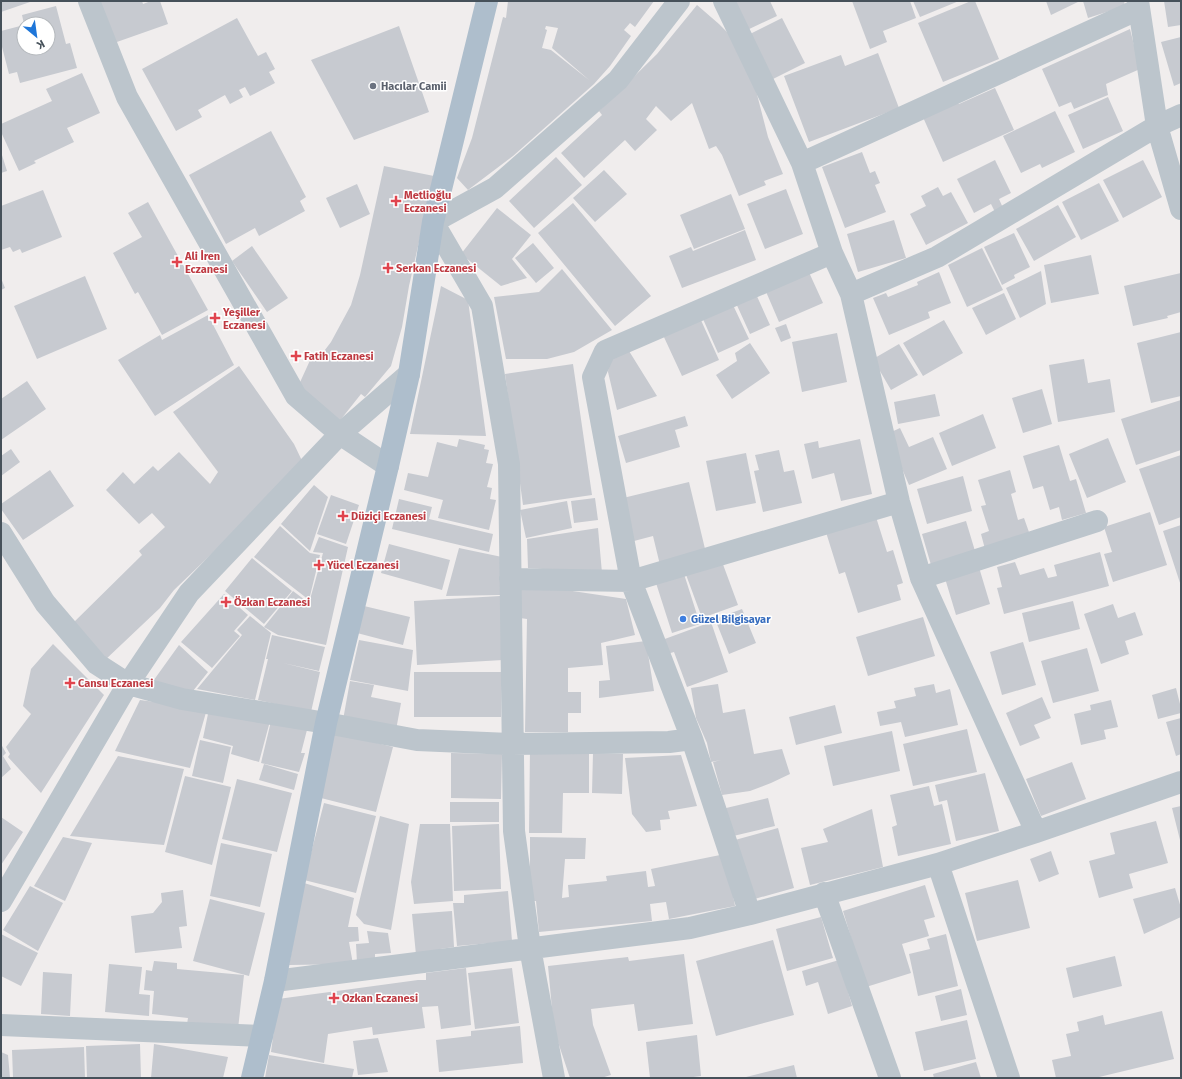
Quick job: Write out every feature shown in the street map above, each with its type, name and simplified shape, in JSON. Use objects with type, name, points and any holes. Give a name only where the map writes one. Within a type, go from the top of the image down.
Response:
[{"type":"main road","points":[[252,1078],[275,980],[326,723],[409,374],[433,222],[487,1]]},
{"type":"street","points":[[89,1],[128,97],[296,396],[340,434],[388,466]]},
{"type":"street","points":[[554,1078],[530,948],[514,831],[509,464],[482,306],[433,222],[495,188],[618,80],[679,1]]},
{"type":"street","points":[[724,1],[802,163],[832,253],[851,294],[899,502],[921,578],[1036,832]]},
{"type":"street","points":[[802,163],[1138,5],[1157,126],[1181,210]]},
{"type":"street","points":[[851,294],[937,257],[1157,126],[1181,115]]},
{"type":"street","points":[[750,914],[692,739],[631,581],[593,377],[605,351],[832,253]]},
{"type":"street","points":[[1,901],[128,684],[189,593],[340,434],[409,374]]},
{"type":"street","points":[[510,579],[631,581],[899,502]]},
{"type":"street","points":[[921,578],[1097,522]]},
{"type":"street","points":[[1,533],[45,603],[97,664],[128,684],[182,699],[418,740],[512,744],[669,742],[692,739]]},
{"type":"street","points":[[275,980],[690,928],[750,914],[824,893],[938,864],[1181,782]]},
{"type":"street","points":[[938,864],[1009,1078]]},
{"type":"street","points":[[824,893],[890,1078]]},
{"type":"street","points":[[1,1025],[262,1036]]},
{"type":"building","points":[[1,1],[33,1],[1,12]]},
{"type":"building","points":[[99,1],[142,1],[143,4],[151,1],[160,1],[168,24],[114,43]]},
{"type":"building","points":[[508,1],[654,1],[635,27],[630,23],[624,30],[631,36],[610,66],[594,84],[513,156],[468,190],[457,178],[472,138],[503,17],[506,18]],"holes":[[[546,26],[558,28],[552,48],[589,80],[551,50],[542,48],[547,30],[545,29]]]},
{"type":"building","points":[[731,1],[770,1],[777,16],[745,31]]},
{"type":"building","points":[[852,1],[910,1],[916,18],[883,31],[887,42],[870,49]]},
{"type":"building","points":[[913,1],[959,1],[920,17]]},
{"type":"building","points":[[971,1],[975,1],[999,59],[943,82],[918,23]]},
{"type":"building","points":[[1046,1],[1080,1],[1051,15]]},
{"type":"building","points":[[1083,1],[1124,1],[1125,6],[1088,18]]},
{"type":"building","points":[[1164,1],[1181,1],[1181,25],[1168,27]]},
{"type":"building","points":[[697,5],[729,34],[752,75],[768,137],[783,174],[764,181],[766,185],[739,196],[722,155],[716,146],[709,149],[692,103],[671,121],[656,106],[646,119],[657,130],[635,151],[625,140],[584,178],[561,153],[602,115],[599,111],[657,54]]},
{"type":"building","points":[[56,6],[66,44],[70,43],[77,68],[20,83],[17,72],[9,74],[1,43],[1,31],[16,27],[16,56],[56,56],[56,16],[22,15]]},
{"type":"building","points":[[237,18],[258,56],[266,52],[275,69],[269,72],[275,83],[250,96],[245,87],[239,90],[243,97],[230,104],[225,95],[198,110],[202,117],[176,131],[142,69]]},
{"type":"building","points":[[782,18],[805,63],[773,79],[750,34]]},
{"type":"building","name":"Hacılar Camii","points":[[399,26],[429,112],[354,140],[311,60]]},
{"type":"building","points":[[1130,29],[1140,69],[1106,84],[1108,95],[1074,109],[1071,102],[1059,107],[1042,69]]},
{"type":"building","points":[[1181,37],[1181,83],[1174,86],[1161,42]]},
{"type":"building","points":[[878,53],[899,108],[809,142],[784,76],[841,55],[845,66]]},
{"type":"building","points":[[82,73],[100,113],[67,128],[74,142],[34,161],[36,163],[19,171],[1,132],[1,124],[52,101],[46,89]]},
{"type":"building","points":[[995,88],[1014,130],[943,162],[922,115],[955,100],[959,104]]},
{"type":"building","points":[[1108,97],[1123,131],[1083,149],[1068,115]]},
{"type":"building","points":[[1055,111],[1075,152],[1042,168],[1040,164],[1021,173],[1003,136]]},
{"type":"building","points":[[271,131],[306,197],[300,201],[305,211],[259,236],[255,228],[226,244],[189,175]]},
{"type":"building","points":[[1,152],[7,171],[1,173]]},
{"type":"building","points":[[862,152],[870,173],[875,171],[880,183],[875,185],[886,212],[845,228],[822,167]]},
{"type":"building","points":[[556,157],[582,185],[534,228],[509,201]]},
{"type":"building","points":[[995,160],[1011,193],[999,199],[1003,208],[995,212],[991,204],[974,213],[957,179]]},
{"type":"building","points":[[1143,160],[1162,197],[1123,218],[1103,180]]},
{"type":"building","points":[[384,166],[434,176],[409,286],[402,327],[391,366],[365,397],[361,394],[338,423],[296,391],[312,356],[318,359],[331,342],[351,305],[360,275]]},
{"type":"building","points":[[604,170],[627,194],[595,222],[573,198]]},
{"type":"building","points":[[1099,183],[1119,221],[1081,240],[1062,202]]},
{"type":"building","points":[[357,184],[370,214],[340,228],[326,198]]},
{"type":"building","points":[[938,187],[943,196],[951,192],[968,223],[926,245],[910,214],[926,206],[921,196]]},
{"type":"building","points":[[786,189],[803,234],[765,249],[747,204]]},
{"type":"building","points":[[43,190],[62,237],[22,253],[20,249],[13,252],[10,247],[1,250],[1,206]]},
{"type":"building","points":[[731,194],[745,229],[694,249],[680,215]]},
{"type":"building","points":[[148,202],[208,310],[162,335],[138,292],[135,294],[113,253],[142,237],[128,213]]},
{"type":"building","points":[[573,203],[651,296],[615,326],[538,233]]},
{"type":"building","points":[[1058,205],[1076,237],[1034,261],[1016,229]]},
{"type":"building","points":[[497,208],[531,235],[512,259],[527,278],[501,286],[461,254]]},
{"type":"building","points":[[894,220],[906,258],[858,272],[847,234]]},
{"type":"building","points":[[745,230],[756,260],[682,288],[669,256],[691,247],[693,251]]},
{"type":"building","points":[[1014,233],[1030,267],[1014,275],[1015,278],[1002,285],[984,247]]},
{"type":"building","points":[[533,243],[554,268],[536,283],[515,258]]},
{"type":"building","points":[[252,246],[288,298],[267,312],[232,261]]},
{"type":"building","points":[[982,248],[1003,290],[967,307],[948,265]]},
{"type":"building","points":[[1091,255],[1099,294],[1051,303],[1044,265]]},
{"type":"building","points":[[807,268],[823,303],[779,322],[764,287]]},
{"type":"building","points":[[562,269],[612,330],[574,352],[547,359],[506,359],[494,297],[539,292]]},
{"type":"building","points":[[1041,271],[1046,304],[1020,318],[1006,288]]},
{"type":"building","points":[[939,272],[951,303],[928,312],[930,318],[889,335],[873,298],[886,293],[888,297],[918,285],[917,282]]},
{"type":"building","points":[[1181,273],[1181,312],[1167,316],[1168,318],[1133,326],[1124,286]]},
{"type":"building","points":[[85,276],[107,329],[37,359],[14,306]]},
{"type":"building","points":[[1,278],[5,288],[1,290]]},
{"type":"building","points":[[441,286],[468,300],[486,436],[410,434]]},
{"type":"building","points":[[755,292],[770,325],[750,334],[735,301]]},
{"type":"building","points":[[1004,293],[1016,319],[986,335],[972,308]]},
{"type":"building","points":[[733,305],[749,339],[718,353],[703,319]]},
{"type":"building","points":[[208,315],[234,365],[155,416],[118,360],[160,335],[162,340]]},
{"type":"building","points":[[700,318],[719,360],[682,376],[663,335]]},
{"type":"building","points":[[944,320],[963,353],[923,376],[903,343]]},
{"type":"building","points":[[786,324],[791,338],[781,342],[775,328]]},
{"type":"building","points":[[1181,332],[1181,396],[1151,403],[1137,343]]},
{"type":"building","points":[[837,333],[847,382],[802,392],[792,342]]},
{"type":"building","points":[[750,343],[770,373],[732,399],[716,375],[737,361],[735,353]]},
{"type":"building","points":[[899,344],[918,375],[891,390],[873,359]]},
{"type":"building","points":[[629,351],[657,396],[617,410],[608,372],[609,360]]},
{"type":"building","points":[[1084,359],[1088,383],[1110,379],[1115,412],[1058,422],[1049,365]]},
{"type":"building","points":[[573,364],[592,495],[523,505],[505,374]]},
{"type":"building","points":[[239,366],[294,444],[304,465],[174,590],[160,608],[104,661],[69,627],[142,555],[139,551],[165,527],[152,513],[139,524],[106,490],[123,472],[134,484],[153,466],[158,471],[179,452],[210,484],[218,472],[173,412]]},
{"type":"building","points":[[27,381],[46,409],[1,440],[1,399]]},
{"type":"building","points":[[1042,389],[1052,424],[1023,433],[1012,398]]},
{"type":"building","points":[[935,394],[940,416],[898,424],[894,402]]},
{"type":"building","points":[[1181,400],[1181,450],[1136,465],[1121,419]]},
{"type":"building","points":[[983,414],[996,448],[952,466],[939,433]]},
{"type":"building","points":[[685,416],[688,426],[675,430],[680,447],[626,463],[618,436]]},
{"type":"building","points":[[900,428],[909,447],[933,437],[947,469],[909,485],[887,434]]},
{"type":"building","points":[[1108,438],[1126,482],[1087,498],[1069,454]]},
{"type":"building","points":[[459,439],[485,445],[484,449],[489,450],[486,463],[493,464],[487,487],[492,488],[490,499],[496,500],[489,530],[438,518],[443,500],[404,490],[408,473],[428,477],[437,442],[457,447]]},
{"type":"building","points":[[860,439],[872,494],[841,501],[834,473],[812,479],[804,444],[818,441],[819,448]]},
{"type":"building","points":[[1059,445],[1070,481],[1076,479],[1086,513],[1062,520],[1059,507],[1050,510],[1043,486],[1033,489],[1023,456]]},
{"type":"building","points":[[11,449],[20,462],[1,476],[1,456]]},
{"type":"building","points":[[779,450],[784,472],[794,470],[802,503],[763,512],[754,471],[759,470],[755,455]]},
{"type":"building","points":[[746,453],[756,503],[716,511],[706,461]]},
{"type":"building","points":[[1181,455],[1181,517],[1159,525],[1139,469]]},
{"type":"building","points":[[50,470],[74,506],[23,540],[1,509],[1,504]]},
{"type":"building","points":[[1010,470],[1016,492],[1011,494],[1018,520],[1024,518],[1030,535],[985,549],[981,534],[989,531],[981,506],[986,505],[978,480]]},
{"type":"building","points":[[963,476],[972,511],[927,524],[917,489]]},
{"type":"building","points":[[689,482],[706,553],[660,565],[653,536],[634,541],[623,498]]},
{"type":"building","points":[[314,485],[328,497],[310,551],[281,524]]},
{"type":"building","points":[[331,495],[359,505],[346,544],[317,534]]},
{"type":"building","points":[[595,498],[598,520],[574,523],[571,501]]},
{"type":"building","points":[[399,499],[432,507],[429,519],[493,534],[489,552],[392,529]]},
{"type":"building","points":[[567,501],[572,528],[526,538],[520,510]]},
{"type":"building","points":[[1150,512],[1167,565],[1113,582],[1104,554],[1112,552],[1104,527]]},
{"type":"building","points":[[875,514],[887,552],[893,550],[903,583],[897,585],[901,600],[858,613],[845,572],[839,574],[825,529]]},
{"type":"building","points":[[966,521],[975,551],[931,565],[922,534]]},
{"type":"building","points":[[1181,525],[1181,586],[1163,531]]},
{"type":"building","points":[[280,526],[310,553],[320,555],[309,600],[254,557]]},
{"type":"building","points":[[598,528],[602,573],[528,568],[527,539]]},
{"type":"building","points":[[319,537],[348,547],[326,645],[278,635],[264,627],[293,591],[309,603],[323,553],[313,552]]},
{"type":"building","points":[[389,544],[450,560],[442,590],[381,573]]},
{"type":"building","points":[[459,548],[502,557],[500,595],[446,596]]},
{"type":"building","points":[[1100,552],[1109,586],[1004,614],[997,588],[1002,587],[997,567],[1015,562],[1020,575],[1044,568],[1048,578],[1057,576],[1054,565]]},
{"type":"building","points":[[252,558],[292,591],[264,624],[225,591]]},
{"type":"building","points":[[721,559],[738,605],[702,618],[685,572]]},
{"type":"building","points":[[978,564],[990,604],[956,615],[944,575]]},
{"type":"building","points":[[684,574],[700,624],[672,633],[656,583]]},
{"type":"building","points":[[519,583],[626,599],[635,635],[601,643],[603,665],[568,668],[568,692],[581,692],[581,713],[568,713],[568,732],[525,732],[527,619],[520,618]]},
{"type":"building","points":[[224,594],[248,615],[234,631],[240,636],[212,668],[181,642]]},
{"type":"building","points":[[500,596],[503,660],[417,665],[414,601]]},
{"type":"building","points":[[1073,601],[1080,629],[1029,642],[1022,613]]},
{"type":"building","points":[[1113,604],[1118,618],[1135,612],[1143,635],[1125,641],[1129,654],[1101,664],[1084,614]]},
{"type":"building","points":[[364,606],[410,617],[403,645],[357,633]]},
{"type":"building","points":[[742,609],[756,643],[729,654],[715,619]]},
{"type":"building","points":[[250,616],[271,633],[255,700],[197,689],[242,635],[237,630]]},
{"type":"building","points":[[923,617],[935,656],[868,676],[856,637]]},
{"type":"building","points":[[711,622],[728,672],[687,687],[674,652],[667,654],[662,640]]},
{"type":"building","points":[[272,635],[325,647],[319,671],[283,663],[320,672],[311,712],[258,700]]},
{"type":"building","points":[[359,640],[413,650],[408,691],[350,680]]},
{"type":"building","points":[[646,641],[654,691],[599,698],[599,681],[610,680],[606,646]]},
{"type":"building","points":[[1023,642],[1036,685],[1002,695],[990,652]]},
{"type":"building","points":[[53,644],[104,695],[41,793],[8,757],[10,754],[6,747],[31,714],[23,706],[31,669]]},
{"type":"building","points":[[179,645],[208,672],[189,696],[151,684]]},
{"type":"building","points":[[1087,648],[1099,691],[1053,703],[1041,661]]},
{"type":"building","points":[[414,672],[501,672],[501,717],[414,717]]},
{"type":"building","points":[[350,681],[374,685],[371,697],[401,703],[396,730],[343,720]]},
{"type":"building","points":[[718,684],[723,713],[745,709],[754,754],[782,749],[790,774],[750,791],[722,795],[713,762],[721,760],[711,762],[707,743],[696,718],[691,688]]},
{"type":"building","points":[[934,684],[936,693],[950,689],[958,725],[905,737],[901,722],[880,726],[877,712],[896,708],[894,701],[916,696],[914,688]]},
{"type":"building","points":[[1176,688],[1181,713],[1158,719],[1152,695]]},
{"type":"building","points":[[1042,697],[1051,718],[1034,725],[1040,738],[1020,746],[1006,713]]},
{"type":"building","points":[[140,700],[207,709],[190,768],[115,751]]},
{"type":"building","points":[[1111,700],[1118,727],[1104,730],[1106,739],[1081,745],[1074,714],[1091,710],[1090,705]]},
{"type":"building","points":[[835,705],[842,733],[796,745],[789,717]]},
{"type":"building","points":[[209,709],[270,721],[259,762],[231,754],[233,746],[203,738]]},
{"type":"building","points":[[272,717],[308,726],[301,753],[305,753],[299,772],[261,763]]},
{"type":"building","points":[[1181,718],[1181,754],[1176,756],[1166,722]]},
{"type":"building","points":[[967,729],[977,772],[913,786],[903,744]]},
{"type":"building","points":[[892,731],[900,771],[833,786],[824,746]]},
{"type":"building","points":[[333,732],[393,747],[376,812],[317,797]]},
{"type":"building","points":[[200,740],[231,747],[223,783],[192,776]]},
{"type":"building","points":[[1,744],[6,753],[3,756],[11,769],[1,778]]},
{"type":"building","points":[[530,749],[589,750],[589,793],[563,793],[562,833],[529,833]]},
{"type":"building","points":[[451,753],[502,754],[501,799],[451,798]]},
{"type":"building","points":[[593,753],[623,754],[622,794],[592,793]]},
{"type":"building","points":[[681,755],[697,806],[668,811],[670,819],[660,820],[661,830],[646,832],[632,814],[625,758]]},
{"type":"building","points":[[118,756],[184,769],[164,845],[70,836]]},
{"type":"building","points":[[1072,762],[1086,799],[1041,816],[1026,779]]},
{"type":"building","points":[[264,764],[298,774],[294,790],[259,780]]},
{"type":"building","points":[[985,773],[999,831],[956,841],[947,800],[939,802],[935,785]]},
{"type":"building","points":[[185,776],[231,787],[212,865],[165,852]]},
{"type":"building","points":[[237,779],[292,793],[277,852],[222,839]]},
{"type":"building","points":[[929,786],[934,806],[942,804],[951,844],[898,856],[892,827],[897,825],[890,795]]},
{"type":"building","points":[[768,798],[775,826],[729,837],[722,809]]},
{"type":"building","points":[[450,802],[499,802],[499,822],[450,822]]},
{"type":"building","points":[[324,803],[376,816],[356,893],[304,880]]},
{"type":"building","points":[[1181,806],[1181,840],[1180,840],[1172,808]]},
{"type":"building","points":[[872,809],[883,867],[810,885],[801,848],[828,842],[823,829]]},
{"type":"building","points":[[380,816],[409,824],[391,930],[364,924],[356,915]]},
{"type":"building","points":[[1,817],[23,832],[1,865]]},
{"type":"building","points":[[1156,821],[1168,863],[1129,874],[1133,888],[1099,898],[1089,861],[1115,854],[1110,833]]},
{"type":"building","points":[[420,824],[450,824],[453,901],[414,904],[411,882]]},
{"type":"building","points":[[499,824],[501,889],[454,891],[452,826]]},
{"type":"building","points":[[778,828],[794,888],[751,900],[735,840]]},
{"type":"building","points":[[63,837],[92,843],[65,901],[34,886]]},
{"type":"building","points":[[530,837],[586,838],[585,859],[565,859],[562,898],[569,897],[568,885],[607,881],[606,876],[646,871],[648,887],[655,886],[651,869],[725,854],[735,906],[669,919],[666,902],[650,904],[652,921],[539,932],[536,901],[530,901]]},
{"type":"building","points":[[221,843],[272,854],[260,907],[210,896]]},
{"type":"building","points":[[1051,851],[1059,874],[1039,882],[1030,859]]},
{"type":"building","points":[[1018,880],[1030,928],[977,941],[965,893]]},
{"type":"building","points":[[304,883],[354,898],[348,927],[358,927],[359,941],[349,942],[353,964],[289,965]]},
{"type":"building","points":[[925,885],[935,917],[924,920],[929,936],[902,944],[911,973],[866,987],[843,911]]},
{"type":"building","points":[[30,886],[63,903],[38,951],[3,930]]},
{"type":"building","points":[[1175,888],[1181,908],[1181,917],[1144,934],[1133,899]]},
{"type":"building","points":[[183,890],[187,926],[179,927],[182,948],[135,953],[131,916],[153,913],[162,902],[161,893]]},
{"type":"building","points":[[508,891],[512,941],[457,946],[453,903],[464,903],[464,895]]},
{"type":"building","points":[[210,899],[265,913],[249,976],[193,961]]},
{"type":"building","points":[[452,911],[454,947],[440,949],[441,953],[416,955],[412,914]]},
{"type":"building","points":[[821,917],[833,958],[787,971],[776,929]]},
{"type":"building","points":[[367,931],[388,933],[391,953],[375,954],[375,961],[357,963],[356,944],[369,943]]},
{"type":"building","points":[[1,934],[38,953],[21,986],[1,976]]},
{"type":"building","points":[[946,934],[958,986],[918,996],[909,954],[930,949],[927,939]]},
{"type":"building","points":[[773,940],[794,1015],[716,1036],[696,961]]},
{"type":"building","points":[[684,954],[693,1024],[638,1031],[634,1004],[591,1009],[593,1025],[611,1075],[601,1078],[570,1078],[554,1030],[548,966],[628,957],[629,961]]},
{"type":"building","points":[[1115,956],[1122,986],[1073,998],[1066,968]]},
{"type":"building","points":[[839,960],[852,1006],[828,1014],[818,982],[806,986],[802,971]]},
{"type":"building","points":[[154,961],[177,963],[177,969],[244,975],[238,1029],[187,1024],[188,1018],[152,1014],[154,991],[144,990],[146,970],[152,971]]},
{"type":"building","points":[[109,964],[142,967],[139,994],[150,995],[149,1016],[105,1012]]},
{"type":"building","points":[[466,968],[471,1025],[441,1029],[438,1006],[422,1007],[425,1028],[373,1035],[372,1027],[328,1034],[324,1063],[271,1052],[278,999],[426,980],[426,973]]},
{"type":"building","points":[[512,968],[519,1023],[475,1029],[468,973]]},
{"type":"building","points":[[43,972],[72,974],[70,1016],[41,1014]]},
{"type":"building","points":[[961,989],[967,1015],[941,1021],[935,996]]},
{"type":"building","points":[[1162,1011],[1174,1059],[1095,1078],[1056,1078],[1052,1060],[1071,1056],[1066,1034],[1079,1031],[1077,1022],[1103,1015],[1105,1025]]},
{"type":"building","points":[[967,1020],[976,1059],[924,1071],[915,1032]]},
{"type":"building","points":[[520,1026],[523,1063],[439,1072],[436,1040],[471,1036],[471,1031]]},
{"type":"building","points":[[697,1035],[701,1076],[686,1078],[650,1078],[646,1042]]},
{"type":"building","points":[[378,1038],[388,1072],[358,1075],[353,1041]]},
{"type":"building","points":[[140,1044],[141,1078],[87,1078],[86,1046]]},
{"type":"building","points":[[154,1044],[228,1057],[223,1078],[151,1078]]},
{"type":"building","points":[[84,1047],[85,1078],[13,1078],[12,1050]]},
{"type":"building","points":[[1,1052],[8,1055],[10,1078],[1,1078]]},
{"type":"building","points":[[269,1055],[354,1069],[352,1078],[265,1078]]},
{"type":"building","points":[[976,1062],[981,1078],[934,1078],[933,1074]]},
{"type":"building","points":[[794,1065],[797,1078],[746,1078],[746,1077]]},
{"type":"place","name":"Hacılar Camii","points":[[373,86]]},
{"type":"place","name":"Metlioğlu Eczanesi","points":[[396,201]]},
{"type":"place","name":"Ali İren Eczanesi","points":[[177,262]]},
{"type":"place","name":"Serkan Eczanesi","points":[[388,268]]},
{"type":"place","name":"Yeşiller Eczanesi","points":[[215,318]]},
{"type":"place","name":"Fatih Eczanesi","points":[[296,356]]},
{"type":"place","name":"Düziçi Eczanesi","points":[[343,516]]},
{"type":"place","name":"Yücel Eczanesi","points":[[319,565]]},
{"type":"place","name":"Özkan Eczanesi","points":[[226,602]]},
{"type":"place","name":"Güzel Bilgisayar","points":[[683,619]]},
{"type":"place","name":"Cansu Eczanesi","points":[[70,683]]},
{"type":"place","name":"Ozkan Eczanesi","points":[[334,998]]}]
